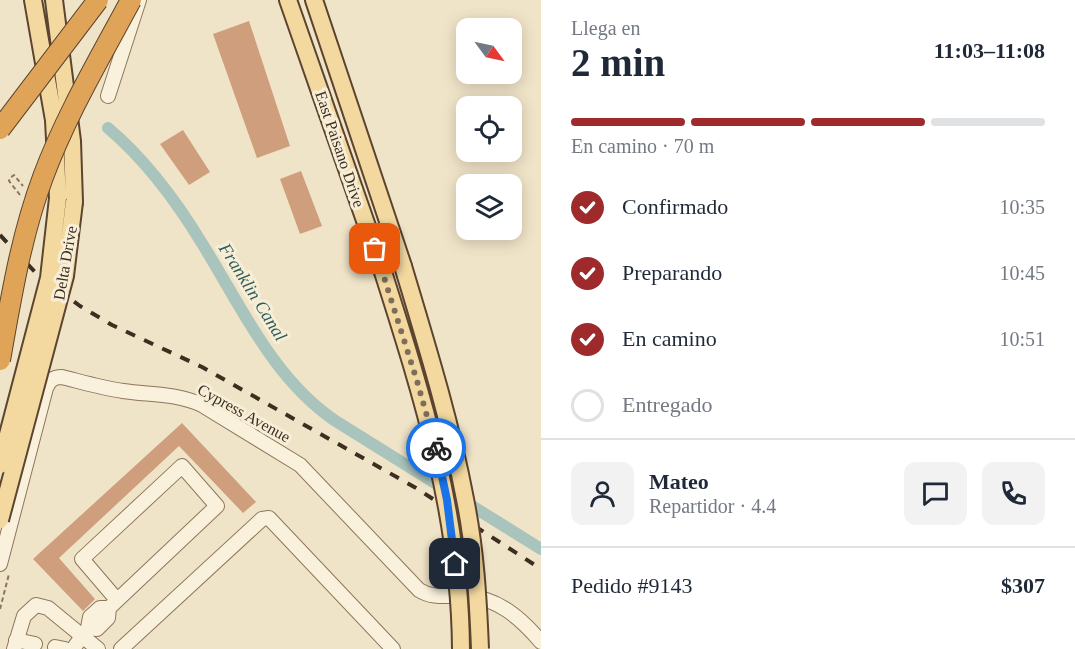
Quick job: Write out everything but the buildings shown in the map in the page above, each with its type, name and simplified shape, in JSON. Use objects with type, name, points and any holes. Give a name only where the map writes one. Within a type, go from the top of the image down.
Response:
[{"type":"highway","points":[[0,129],[98,0]]},
{"type":"highway","points":[[0,360],[11,296],[27,228],[43,177],[64,128],[135,4]]},
{"type":"main road","name":"Delta Drive","points":[[0,465],[49,278],[66,200],[33,0]]},
{"type":"main road","name":"Delta Drive","points":[[0,520],[65,276],[66,200],[72,141],[54,0]]},
{"type":"main road","name":"East Paisano Drive","points":[[288,0],[382,272],[417,381],[442,477],[457,584],[461,649]]},
{"type":"main road","name":"East Paisano Drive","points":[[314,0],[403,266],[434,371],[465,499],[475,571],[480,649]]},
{"type":"street","points":[[108,96],[135,4]]},
{"type":"street","name":"Cypress Avenue","points":[[0,564],[46,388],[55,377],[62,377],[122,391],[153,392],[190,399],[202,405],[300,465],[419,590],[436,597],[466,596],[496,602],[531,630],[541,642]]},
{"type":"street","points":[[73,649],[85,632],[97,629],[108,618],[113,604],[217,506],[182,466],[82,559],[113,604]]},
{"type":"street","points":[[121,649],[262,519],[269,518],[393,649]]},
{"type":"street","points":[[35,644],[15,645],[24,616],[36,605],[48,608],[85,632],[98,649]]},
{"type":"waterway","name":"Franklin Canal","points":[[108,128],[148,168],[172,198],[260,340],[293,384],[312,403],[334,420],[541,549]]},
{"type":"railway","points":[[0,235],[37,274],[80,306],[112,325],[202,367],[416,488],[541,569]]},
{"type":"way so far","points":[[375,249],[436,448]]},
{"type":"route","points":[[436,448],[447,500],[455,564]]}]
